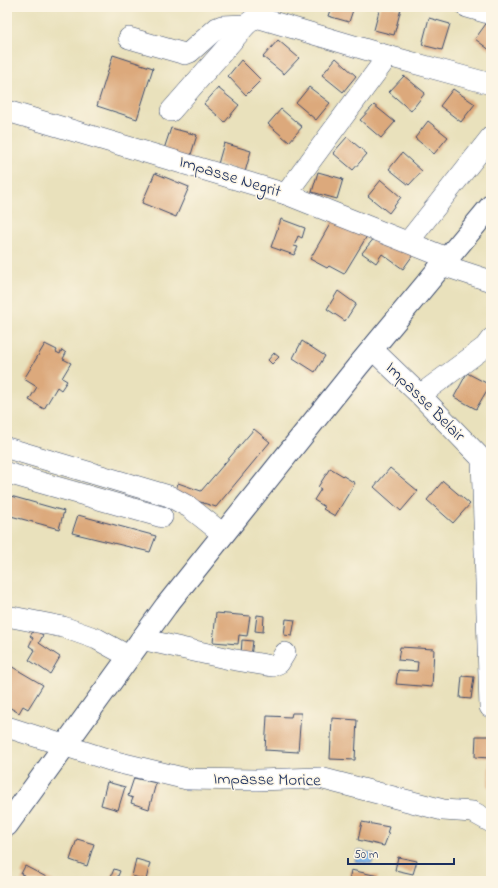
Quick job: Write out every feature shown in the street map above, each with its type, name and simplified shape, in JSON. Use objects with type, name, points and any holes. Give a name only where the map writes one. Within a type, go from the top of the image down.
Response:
[{"type":"main road","points":[[10,815],[65,745],[128,656],[223,534],[372,349],[491,206]]},
{"type":"street","points":[[467,7],[491,14]]},
{"type":"street","points":[[171,111],[253,16]]},
{"type":"street","points":[[129,38],[185,54],[190,52],[217,28],[253,16],[388,56],[491,84]]},
{"type":"street","points":[[286,194],[388,56]]},
{"type":"street","name":"Impasse Negrit","points":[[7,111],[286,194],[408,242],[485,279]]},
{"type":"street","points":[[408,242],[491,137]]},
{"type":"street","points":[[485,279],[491,294]]},
{"type":"street","points":[[420,395],[485,347],[491,339]]},
{"type":"street","name":"Impasse Belair","points":[[372,349],[420,395],[486,467]]},
{"type":"street","points":[[7,448],[169,496],[189,507],[223,534]]},
{"type":"street","points":[[486,467],[490,707]]},
{"type":"street","points":[[7,473],[162,517]]},
{"type":"street","points":[[102,500],[107,478]]},
{"type":"street","points":[[7,616],[63,627],[97,639],[128,656]]},
{"type":"street","points":[[141,639],[230,659],[272,666],[279,662],[285,653]]},
{"type":"street","name":"Impasse Morice","points":[[7,727],[116,762],[187,779],[257,780],[320,778],[443,810],[474,812],[491,822]]},
{"type":"water","points":[[358,850],[374,854],[372,864],[355,861]]},
{"type":"building","points":[[331,7],[354,7],[349,22],[328,16]]},
{"type":"building","points":[[380,7],[393,7],[401,9],[394,35],[374,30]]},
{"type":"building","points":[[429,18],[450,24],[442,50],[422,45]]},
{"type":"building","points":[[488,21],[491,24],[491,51],[475,39]]},
{"type":"building","points":[[278,40],[299,58],[284,74],[263,57]]},
{"type":"building","points":[[113,55],[153,68],[137,119],[97,106]]},
{"type":"building","points":[[336,58],[356,76],[343,92],[322,75]]},
{"type":"building","points":[[241,60],[261,80],[246,95],[228,76]]},
{"type":"building","points":[[404,76],[425,93],[411,111],[389,92]]},
{"type":"building","points":[[309,87],[330,103],[316,120],[296,103]]},
{"type":"building","points":[[218,88],[239,105],[225,122],[204,104]]},
{"type":"building","points":[[453,89],[475,104],[461,122],[440,106]]},
{"type":"building","points":[[374,105],[395,122],[381,138],[360,120]]},
{"type":"building","points":[[281,109],[302,127],[289,142],[268,124]]},
{"type":"building","points":[[428,121],[448,137],[434,154],[415,138]]},
{"type":"building","points":[[171,128],[197,135],[189,161],[164,149]]},
{"type":"building","points":[[347,137],[367,154],[353,170],[333,153]]},
{"type":"building","points":[[224,143],[251,151],[245,172],[218,164]]},
{"type":"building","points":[[402,153],[422,171],[409,185],[389,169]]},
{"type":"building","points":[[318,172],[343,179],[337,199],[312,192]]},
{"type":"building","points":[[155,173],[189,187],[176,217],[142,203]]},
{"type":"building","points":[[381,180],[401,197],[389,213],[368,196]]},
{"type":"building","points":[[281,219],[305,228],[302,238],[298,236],[294,246],[298,247],[294,255],[271,247]]},
{"type":"building","points":[[333,219],[367,236],[344,274],[329,266],[327,268],[310,259]]},
{"type":"building","points":[[375,237],[388,246],[391,241],[413,255],[403,269],[382,254],[376,263],[362,253]]},
{"type":"building","points":[[338,291],[356,304],[345,321],[327,309]]},
{"type":"building","points":[[302,341],[325,356],[315,372],[293,358]]},
{"type":"building","points":[[45,344],[57,350],[56,352],[60,354],[62,350],[66,353],[63,359],[71,363],[62,378],[67,381],[61,390],[57,387],[44,409],[29,400],[37,387],[24,379]]},
{"type":"building","points":[[274,353],[279,357],[272,364],[268,360]]},
{"type":"building","points":[[467,373],[490,385],[476,409],[454,397]]},
{"type":"building","points":[[254,429],[270,442],[216,507],[175,494],[178,483],[201,491]]},
{"type":"building","points":[[330,468],[355,483],[335,516],[323,509],[325,507],[314,500],[321,489],[318,487]]},
{"type":"building","points":[[390,468],[418,491],[401,511],[374,487]]},
{"type":"building","points":[[443,481],[470,504],[453,523],[427,500]]},
{"type":"building","points":[[7,495],[64,511],[59,529],[7,515]]},
{"type":"building","points":[[78,515],[156,536],[150,552],[72,533]]},
{"type":"building","points":[[216,613],[250,616],[247,636],[239,635],[238,644],[213,642]]},
{"type":"building","points":[[257,615],[264,616],[263,632],[255,631]]},
{"type":"building","points":[[286,619],[295,620],[292,636],[284,635]]},
{"type":"building","points":[[34,630],[43,635],[39,643],[60,657],[50,674],[29,660],[35,650],[29,646],[33,638],[30,636]]},
{"type":"building","points":[[242,640],[253,641],[251,656],[241,655]]},
{"type":"building","points":[[400,647],[434,649],[432,687],[396,684],[398,670],[417,671],[418,662],[398,660]]},
{"type":"building","points":[[9,665],[43,685],[28,709],[23,706],[19,713],[7,706],[7,668]]},
{"type":"building","points":[[462,676],[474,677],[471,699],[460,698]]},
{"type":"building","points":[[292,713],[301,713],[298,752],[265,750],[267,716],[291,717]]},
{"type":"building","points":[[332,718],[357,720],[355,760],[330,759]]},
{"type":"building","points":[[476,736],[491,736],[491,788],[488,787],[489,758],[475,757]]},
{"type":"building","points":[[134,778],[156,783],[149,809],[131,803],[133,798],[128,796]]},
{"type":"building","points":[[107,782],[125,787],[118,810],[101,805]]},
{"type":"building","points":[[362,822],[389,827],[387,833],[389,833],[384,846],[358,840]]},
{"type":"building","points":[[77,839],[94,844],[87,866],[70,860]]},
{"type":"building","points":[[398,857],[417,861],[413,874],[395,870]]},
{"type":"building","points":[[136,859],[150,863],[146,880],[132,876]]},
{"type":"building","points":[[25,866],[54,881],[21,881],[24,875],[21,874]]},
{"type":"building","points":[[114,869],[120,871],[116,881],[110,879]]},
{"type":"building","points":[[351,870],[378,876],[377,881],[349,881]]}]
